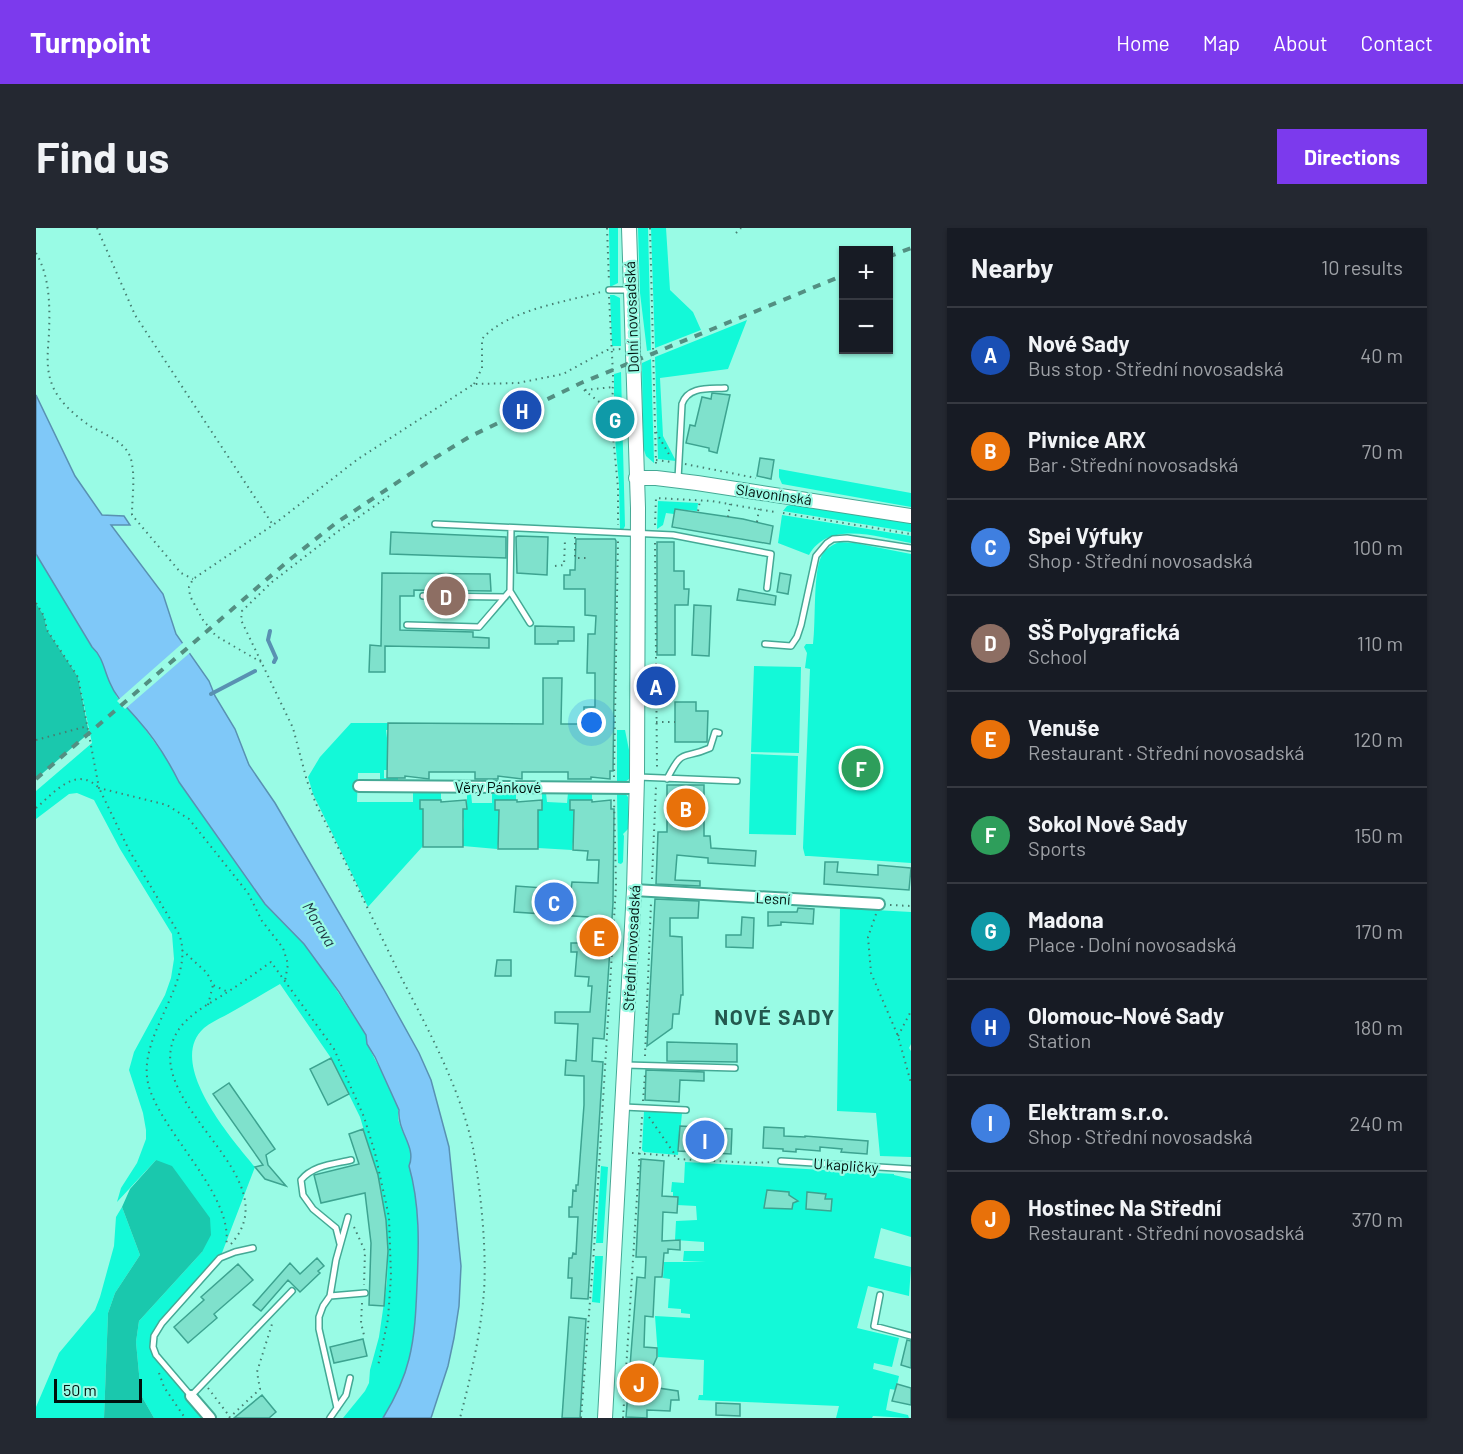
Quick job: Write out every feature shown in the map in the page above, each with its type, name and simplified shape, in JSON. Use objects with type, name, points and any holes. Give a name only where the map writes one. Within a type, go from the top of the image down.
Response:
[{"type":"main road","name":"Dolní novosadská","points":[[628,228],[636,478]]},
{"type":"main road","name":"Slavonínská","points":[[636,478],[678,481],[911,516]]},
{"type":"main road","name":"Střední novosadská","points":[[605,1418],[634,890],[637,782],[638,535],[636,478]]},
{"type":"street","name":"Věry Pánkové","points":[[359,786],[614,788],[637,782]]},
{"type":"street","name":"Lesní","points":[[634,890],[879,904]]},
{"type":"street","points":[[191,1396],[210,1418]]},
{"type":"lane","points":[[609,290],[630,290]]},
{"type":"lane","points":[[678,481],[682,404],[686,395],[692,391],[724,388]]},
{"type":"lane","points":[[435,524],[673,535],[771,554],[767,588]]},
{"type":"lane","points":[[511,528],[510,591],[530,623]]},
{"type":"lane","points":[[765,644],[791,646],[797,637],[805,611],[816,556],[833,539],[847,537],[911,548]]},
{"type":"lane","points":[[407,626],[479,627],[510,591]]},
{"type":"lane","points":[[423,596],[505,597]]},
{"type":"lane","points":[[668,779],[677,760],[682,756],[710,748],[713,735],[715,732],[719,733]]},
{"type":"lane","points":[[637,782],[656,779],[737,780]]},
{"type":"lane","points":[[624,1065],[735,1068]]},
{"type":"lane","points":[[622,1107],[687,1110]]},
{"type":"lane","points":[[340,1245],[336,1228],[313,1209],[303,1195],[301,1180],[315,1168],[351,1160]]},
{"type":"lane","name":"U kapličky","points":[[781,1161],[911,1169]]},
{"type":"lane","points":[[337,1408],[319,1329],[319,1317],[330,1296],[348,1216]]},
{"type":"lane","points":[[253,1248],[220,1258],[162,1323],[154,1336],[153,1347],[156,1355],[191,1396],[292,1291]]},
{"type":"lane","points":[[330,1296],[365,1293]]},
{"type":"lane","points":[[880,1295],[874,1326],[911,1336]]},
{"type":"lane","points":[[330,1418],[346,1395],[350,1378]]},
{"type":"path","points":[[97,228],[135,315],[273,525]]},
{"type":"path","points":[[581,1418],[594,1249],[616,886],[614,788],[618,637],[618,488],[610,349],[607,228]]},
{"type":"path","points":[[650,228],[656,465]]},
{"type":"path","points":[[735,232],[741,228]]},
{"type":"path","points":[[36,253],[42,262],[49,293],[47,364],[53,388],[69,410],[90,426],[117,440],[128,453],[132,465],[132,514],[181,573],[193,579]]},
{"type":"path","points":[[261,662],[216,636],[209,628],[195,609],[190,596],[189,587],[193,579],[273,525],[352,463],[474,384],[482,368],[482,339],[490,330],[505,320],[526,312],[609,290]]},
{"type":"path","points":[[474,384],[518,383],[563,374],[610,349],[631,349]]},
{"type":"path","points":[[612,387],[584,390],[613,412]]},
{"type":"path","points":[[655,429],[675,463]]},
{"type":"path","points":[[389,496],[272,582],[242,612],[241,620],[293,728],[306,781],[317,806],[422,1017],[457,1096],[472,1148],[480,1209],[484,1267],[483,1302],[468,1389],[460,1418]]},
{"type":"path","points":[[643,1104],[656,779],[656,497],[730,504],[775,512]]},
{"type":"path","points":[[698,511],[700,501]]},
{"type":"path","points":[[728,516],[730,504]]},
{"type":"path","points":[[757,522],[759,509]]},
{"type":"path","points":[[783,513],[911,534]]},
{"type":"path","points":[[555,566],[564,565],[566,531]]},
{"type":"path","points":[[575,531],[575,558],[586,558]]},
{"type":"path","points":[[36,603],[44,616],[47,630],[78,677],[99,788],[129,850],[182,942],[176,984],[150,1045],[146,1074],[157,1105],[214,1198],[224,1220],[227,1242],[225,1250],[243,1228],[245,1211],[241,1185],[194,1115],[174,1080],[171,1060],[174,1039],[191,1015],[271,962],[334,1049],[364,1117],[375,1154],[389,1217],[391,1276],[388,1319],[378,1366]]},
{"type":"path","points":[[656,722],[675,722]]},
{"type":"path","points":[[36,740],[88,726]]},
{"type":"path","points":[[36,808],[77,778],[90,779],[99,788],[167,805],[189,819],[248,893],[262,921],[283,948],[288,964],[285,981]]},
{"type":"path","points":[[911,906],[879,904],[868,937],[871,973],[898,1036],[911,1083]]},
{"type":"path","points":[[182,950],[207,973],[213,985],[228,992]]},
{"type":"path","points":[[208,1005],[213,985]]},
{"type":"path","points":[[898,1036],[911,1011]]},
{"type":"path","points":[[623,1418],[644,1112],[677,1159],[754,1163],[781,1161]]},
{"type":"path","points":[[632,1153],[676,1156]]},
{"type":"path","points":[[348,1216],[364,1251],[365,1293],[362,1299],[361,1323],[364,1335]]},
{"type":"path","points":[[202,1382],[230,1417],[260,1389],[257,1372],[278,1307]]},
{"type":"path","points":[[156,1355],[155,1363],[164,1387],[185,1418]]},
{"type":"green space","points":[[609,228],[618,228],[618,283],[610,287]]},
{"type":"green space","points":[[638,228],[648,228],[651,350],[647,351],[640,293]]},
{"type":"green space","points":[[651,228],[666,228],[670,290],[693,312],[701,330],[655,348]]},
{"type":"green space","points":[[610,295],[620,298],[621,346],[612,346]]},
{"type":"green space","points":[[747,320],[728,369],[660,378],[663,436],[676,461],[658,459],[655,357]]},
{"type":"green space","points":[[651,359],[654,463],[646,456],[643,447],[642,363]]},
{"type":"green space","points":[[621,372],[625,526],[623,530],[620,530],[614,426],[614,374]]},
{"type":"green space","points":[[779,469],[911,493],[911,507],[782,484]]},
{"type":"green space","points":[[658,501],[698,503],[697,511],[675,509],[674,514],[666,513],[663,525],[657,529]]},
{"type":"green space","points":[[794,504],[911,522],[911,532],[783,511],[787,506]]},
{"type":"green space","points":[[782,515],[911,536],[911,543],[870,535],[842,534],[829,537],[818,544],[809,555],[778,543]]},
{"type":"green space","points":[[839,542],[911,554],[911,863],[805,856],[803,848],[810,669],[805,668],[807,653],[804,647],[806,644],[813,644],[818,565],[825,552]]},
{"type":"green space","points":[[36,554],[92,647],[98,652],[117,697],[139,721],[169,762],[179,782],[265,904],[304,944],[322,968],[366,1035],[373,1055],[391,1090],[398,1108],[398,1120],[411,1155],[409,1166],[417,1211],[418,1255],[416,1313],[411,1350],[395,1397],[383,1418],[343,1418],[369,1383],[387,1282],[388,1251],[377,1174],[360,1117],[331,1058],[280,984],[204,1028],[194,1043],[192,1061],[206,1100],[218,1120],[255,1167],[220,1258],[154,1336],[153,1347],[207,1418],[154,1418],[141,1395],[136,1342],[139,1321],[202,1252],[156,1160],[117,1202],[121,1188],[137,1163],[146,1139],[143,1113],[129,1070],[134,1052],[165,995],[171,978],[174,959],[172,934],[120,849],[94,800],[77,793],[69,794],[36,819],[36,791],[92,743],[78,677],[47,630],[44,616],[36,603]]},
{"type":"green space","points":[[36,603],[44,616],[47,630],[78,677],[89,733],[36,779]]},
{"type":"green space","points":[[754,666],[801,667],[799,753],[751,752]]},
{"type":"green space","points":[[351,723],[388,723],[390,730],[386,730],[390,743],[387,743],[387,751],[390,752],[390,756],[387,756],[387,764],[390,770],[384,770],[384,778],[398,778],[398,782],[380,782],[380,773],[358,773],[357,802],[413,802],[413,793],[441,793],[441,800],[420,800],[420,809],[427,809],[423,846],[368,907],[313,794],[308,777],[320,757]]},
{"type":"green space","points":[[617,730],[625,730],[629,750],[629,779],[625,782],[617,782]]},
{"type":"green space","points":[[751,754],[798,756],[796,835],[749,834]]},
{"type":"green space","points":[[467,793],[471,793],[472,803],[492,803],[492,793],[516,793],[516,800],[500,814],[498,822],[502,822],[497,849],[463,846],[463,839],[460,839],[464,820],[460,809],[467,809]]},
{"type":"green space","points":[[542,793],[546,793],[547,802],[567,803],[568,793],[592,793],[592,800],[577,810],[572,850],[538,848],[538,840],[535,840],[538,827],[535,827],[535,822],[538,822],[538,815],[535,810],[542,809]]},
{"type":"green space","points":[[617,793],[625,793],[628,797],[628,829],[623,834],[623,862],[621,864],[618,863]]},
{"type":"green space","points":[[840,908],[911,912],[911,1044],[909,1048],[911,1051],[911,1157],[880,1156],[876,1113],[837,1111]]},
{"type":"green space","points":[[644,1111],[682,1113],[678,1155],[642,1150]]},
{"type":"green space","points":[[156,1160],[172,1166],[210,1218],[211,1235],[202,1252],[139,1321],[136,1342],[141,1395],[154,1418],[104,1418],[108,1313],[115,1293],[140,1255],[122,1207],[130,1189]]},
{"type":"green space","points":[[685,1162],[894,1174],[911,1179],[911,1237],[881,1228],[874,1258],[911,1267],[909,1296],[868,1286],[857,1328],[899,1338],[892,1367],[874,1363],[873,1369],[899,1376],[896,1390],[890,1389],[886,1410],[908,1415],[909,1418],[873,1416],[872,1418],[836,1418],[839,1406],[698,1400],[699,1395],[703,1395],[704,1360],[658,1357],[655,1316],[690,1318],[690,1314],[681,1313],[681,1309],[668,1308],[670,1279],[663,1278],[664,1262],[706,1262],[683,1261],[684,1251],[704,1251],[704,1242],[675,1240],[676,1221],[697,1220],[696,1206],[677,1205],[673,1192],[671,1192],[672,1182],[684,1183]]},
{"type":"green space","points":[[601,1166],[608,1167],[603,1243],[596,1243]]},
{"type":"green space","points":[[122,1207],[140,1255],[115,1293],[108,1313],[104,1418],[36,1418],[36,1407],[59,1353],[95,1310],[114,1246],[116,1217]]},
{"type":"green space","points":[[595,1256],[603,1256],[600,1303],[592,1302]]},
{"type":"water","name":"Morava","points":[[36,395],[75,476],[102,515],[124,516],[130,525],[111,525],[163,594],[176,634],[209,681],[215,696],[235,729],[249,765],[275,803],[383,988],[419,1053],[431,1080],[449,1147],[461,1266],[459,1306],[454,1338],[448,1366],[431,1418],[383,1418],[407,1367],[413,1341],[416,1304],[417,1210],[409,1166],[411,1152],[399,1118],[399,1110],[367,1044],[366,1035],[339,992],[304,944],[265,904],[179,782],[155,742],[122,703],[110,683],[99,655],[36,554]]},
{"type":"pier","points":[[185,641],[192,651],[125,709],[117,701]]},
{"type":"building","points":[[712,393],[730,395],[717,453],[709,451],[709,448],[686,443],[690,425],[695,426],[702,397],[711,399]]},
{"type":"building","points":[[760,458],[774,460],[771,479],[757,476]]},
{"type":"building","points":[[675,509],[773,526],[770,544],[672,527]]},
{"type":"building","points":[[391,532],[506,537],[506,558],[390,554]]},
{"type":"building","points":[[516,537],[548,537],[547,575],[517,573]]},
{"type":"building","points":[[576,539],[615,539],[616,541],[613,771],[610,771],[610,779],[591,777],[591,779],[568,779],[568,772],[522,772],[522,779],[498,776],[498,779],[475,779],[475,772],[429,772],[429,779],[405,776],[405,778],[387,778],[388,723],[543,724],[543,678],[562,678],[561,724],[584,724],[584,707],[595,707],[595,673],[587,673],[588,634],[595,634],[596,616],[585,615],[585,589],[564,589],[564,575],[570,575],[570,570],[575,570]]},
{"type":"building","points":[[657,542],[674,542],[674,571],[684,571],[684,589],[689,589],[688,605],[675,605],[675,655],[657,655]]},
{"type":"building","points":[[382,573],[490,574],[491,591],[414,590],[414,596],[400,596],[400,630],[473,632],[473,637],[489,638],[489,648],[385,646],[385,672],[369,672],[370,645],[381,646]]},
{"type":"building","points":[[780,573],[791,575],[788,594],[777,592]]},
{"type":"building","points":[[739,589],[776,596],[775,605],[737,600]]},
{"type":"building","points":[[694,605],[711,606],[709,656],[692,655]]},
{"type":"building","points":[[535,626],[574,627],[574,641],[535,644]]},
{"type":"building","points":[[675,702],[696,702],[696,711],[708,711],[707,742],[675,742]]},
{"type":"building","points":[[667,785],[704,785],[704,836],[710,836],[711,848],[756,851],[755,866],[708,863],[708,858],[677,855],[675,880],[700,881],[700,886],[656,884],[658,832],[667,832]]},
{"type":"building","points":[[420,800],[441,800],[441,802],[466,800],[467,809],[463,809],[463,847],[423,847],[423,809],[420,809]]},
{"type":"building","points":[[495,800],[517,800],[517,802],[542,800],[542,810],[538,810],[538,849],[498,849],[499,810],[495,810]]},
{"type":"building","points":[[570,800],[592,800],[592,802],[611,800],[611,809],[614,809],[613,903],[604,1039],[593,1038],[592,1061],[603,1062],[588,1299],[571,1298],[572,1278],[568,1278],[569,1258],[572,1258],[573,1253],[576,1254],[578,1217],[569,1217],[569,1207],[572,1207],[573,1190],[576,1191],[576,1185],[578,1185],[584,1076],[565,1075],[566,1060],[576,1061],[578,1024],[555,1023],[555,1012],[590,1012],[592,986],[588,986],[589,977],[575,976],[577,952],[571,952],[571,943],[586,943],[588,917],[514,912],[516,886],[571,890],[572,882],[598,883],[599,860],[587,860],[588,851],[573,850],[574,810],[570,810]]},
{"type":"building","points":[[825,862],[838,862],[837,872],[878,875],[878,865],[911,868],[909,890],[824,884]]},
{"type":"building","points":[[655,899],[699,901],[698,918],[670,918],[670,936],[682,937],[683,995],[681,995],[679,1014],[673,1014],[672,1028],[647,1046]]},
{"type":"building","points":[[798,908],[814,909],[813,924],[781,922],[781,925],[768,926],[768,912],[797,912]]},
{"type":"building","points":[[742,917],[754,918],[753,948],[726,947],[726,935],[741,935]]},
{"type":"building","points":[[497,960],[511,960],[511,976],[495,976]]},
{"type":"building","points":[[667,1042],[737,1044],[737,1062],[667,1061]]},
{"type":"building","points":[[331,1058],[349,1094],[328,1105],[310,1069]]},
{"type":"building","points":[[646,1070],[704,1072],[704,1081],[680,1080],[679,1102],[645,1100]]},
{"type":"building","points":[[229,1083],[275,1149],[266,1155],[268,1165],[286,1186],[265,1179],[255,1167],[263,1165],[213,1094]]},
{"type":"building","points":[[680,1126],[732,1129],[731,1154],[678,1151]]},
{"type":"building","points":[[764,1127],[784,1128],[784,1136],[868,1141],[867,1154],[841,1152],[842,1149],[820,1147],[820,1151],[796,1149],[796,1152],[763,1148]]},
{"type":"building","points":[[363,1129],[378,1175],[386,1220],[388,1251],[384,1306],[369,1305],[371,1243],[365,1193],[321,1203],[314,1175],[359,1164],[349,1134]]},
{"type":"building","points":[[641,1159],[664,1161],[662,1196],[678,1197],[677,1213],[663,1212],[662,1241],[680,1240],[680,1250],[668,1249],[668,1253],[664,1253],[662,1277],[655,1277],[653,1317],[645,1316],[644,1347],[657,1348],[652,1387],[678,1391],[679,1400],[671,1400],[670,1411],[647,1410],[647,1418],[626,1417],[637,1277],[645,1278],[646,1257],[636,1257]]},
{"type":"building","points":[[767,1190],[789,1192],[789,1195],[798,1201],[793,1203],[792,1209],[764,1208]]},
{"type":"building","points":[[807,1192],[826,1194],[825,1199],[832,1199],[831,1211],[806,1209]]},
{"type":"building","points":[[317,1258],[324,1266],[318,1271],[320,1273],[300,1292],[288,1280],[261,1311],[253,1305],[290,1263],[300,1274]]},
{"type":"building","points":[[238,1264],[253,1280],[214,1314],[217,1318],[188,1343],[174,1327],[204,1300],[201,1297]]},
{"type":"building","points":[[569,1317],[586,1319],[580,1418],[562,1418]]},
{"type":"building","points":[[363,1339],[367,1356],[334,1363],[330,1347]]},
{"type":"building","points":[[907,1340],[911,1341],[911,1368],[901,1365]]},
{"type":"building","points":[[897,1384],[911,1388],[911,1405],[892,1401]]},
{"type":"building","points":[[262,1395],[276,1412],[269,1418],[234,1418]]},
{"type":"building","points":[[716,1403],[740,1404],[740,1416],[716,1415]]},
{"type":"waterway","points":[[270,631],[268,640],[276,658],[274,662]]},
{"type":"waterway","points":[[211,694],[255,671]]},
{"type":"railway","points":[[893,255],[911,248]]},
{"type":"railway","points":[[36,779],[288,561],[336,523],[428,462],[469,437],[581,383],[839,277]]},
{"type":"place","name":"Olomouc-Nové Sady","points":[[522,410]]},
{"type":"place","name":"Madona","points":[[615,419]]},
{"type":"place","name":"SŠ Polygrafická","points":[[446,596]]},
{"type":"place","name":"Nové Sady","points":[[656,686]]},
{"type":"place","name":"Sokol Nové Sady","points":[[861,768]]},
{"type":"place","name":"Pivnice ARX","points":[[686,808]]},
{"type":"place","name":"Spei Výfuky","points":[[554,902]]},
{"type":"place","name":"Venuše","points":[[599,937]]},
{"type":"place","name":"Elektram s.r.o.","points":[[705,1140]]},
{"type":"place","name":"Hostinec Na Střední","points":[[639,1383]]},
{"type":"district","name":"NOVÉ SADY","points":[[775,1016]]}]
